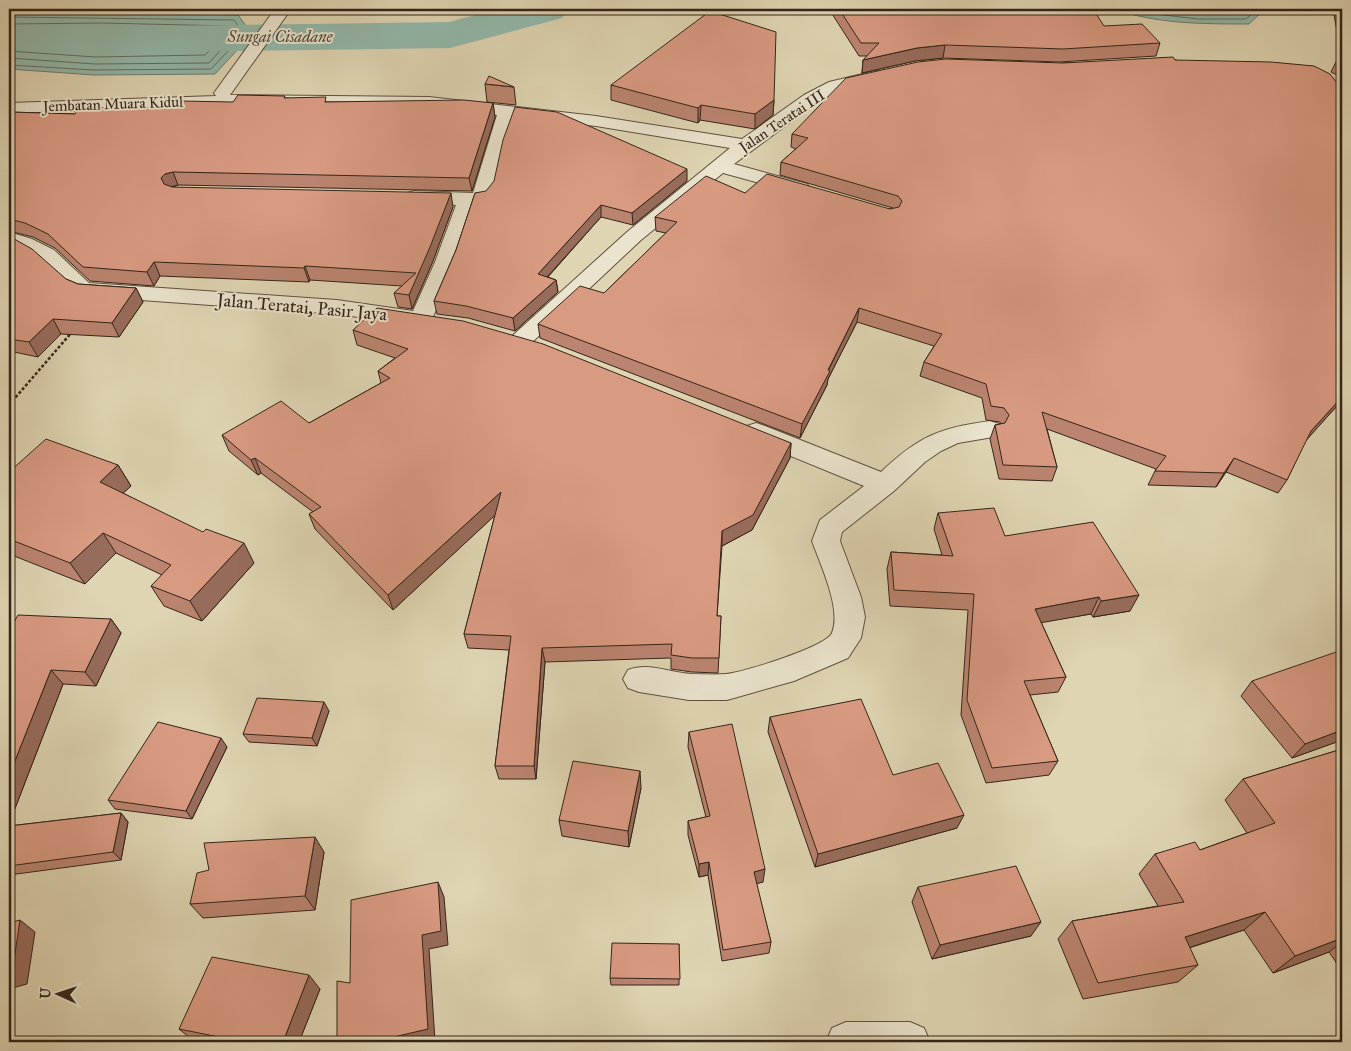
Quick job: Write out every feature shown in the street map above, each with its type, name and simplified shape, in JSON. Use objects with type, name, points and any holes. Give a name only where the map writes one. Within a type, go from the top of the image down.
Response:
[{"type":"street","points":[[220,97],[283,9]]},
{"type":"street","name":"Jalan Teratai III","points":[[545,350],[511,339],[719,166],[810,99],[835,86],[888,73]]},
{"type":"street","name":"Jembatan Muara Kidul","points":[[9,108],[220,97],[429,102],[596,121],[746,145]]},
{"type":"street","points":[[393,197],[479,198],[484,193],[494,151],[508,110]]},
{"type":"street","points":[[719,166],[816,193]]},
{"type":"street","name":"Jalan Teratai, Pasir Jaya","points":[[9,238],[26,242],[55,261],[68,273],[76,285],[85,289],[337,308],[431,320],[446,262],[469,199]]},
{"type":"street","points":[[740,426],[885,484]]},
{"type":"street","points":[[639,679],[689,687],[727,687],[783,672],[837,649],[846,638],[850,617],[846,596],[826,541],[830,527],[885,484],[915,456],[934,444],[950,436],[990,430]]},
{"type":"street","points":[[846,1042],[910,1042]]},
{"type":"path","points":[[9,405],[107,292]]},
{"type":"water","points":[[1114,9],[1265,9],[1249,24],[1163,20],[1147,18]]},
{"type":"water","points":[[9,12],[238,15],[252,34],[215,74],[94,75],[9,69]]},
{"type":"building","points":[[839,9],[1093,9],[1104,26],[1142,24],[1160,43],[1063,49],[945,45],[917,48],[863,60],[879,43],[861,43]]},
{"type":"building","points":[[710,11],[776,32],[774,100],[755,114],[701,105],[698,108],[611,85]]},
{"type":"building","points":[[1173,57],[1175,60],[1271,62],[1314,66],[1330,74],[1342,89],[1342,397],[1311,431],[1287,480],[1234,458],[1224,473],[1155,471],[1166,456],[1042,412],[1057,467],[1003,465],[995,425],[1005,423],[1009,415],[1004,408],[991,406],[986,384],[924,362],[942,334],[859,308],[828,370],[830,371],[802,424],[538,324],[580,286],[604,293],[677,222],[655,217],[706,176],[745,193],[767,174],[890,209],[899,207],[902,201],[898,196],[781,162],[808,138],[792,134],[846,78],[918,62],[946,59],[1063,63]]},
{"type":"building","points":[[489,76],[514,87],[485,84]]},
{"type":"building","points":[[238,95],[285,96],[284,98],[326,97],[325,102],[464,100],[493,103],[469,178],[173,172],[165,174],[161,178],[164,184],[172,187],[451,193],[409,295],[394,293],[416,273],[305,266],[304,268],[154,262],[147,272],[83,267],[48,234],[25,223],[9,219],[9,112],[75,114],[79,108],[176,107],[181,101],[233,102]]},
{"type":"building","points":[[515,107],[557,112],[687,169],[632,213],[601,205],[538,274],[556,280],[513,318],[466,306],[434,301],[456,250],[475,193],[486,191],[494,181],[503,140]]},
{"type":"building","points":[[9,236],[32,249],[66,279],[78,284],[136,288],[112,323],[53,319],[29,342],[9,339]]},
{"type":"building","points":[[377,308],[463,321],[543,344],[791,443],[753,515],[722,531],[717,616],[721,616],[719,658],[692,658],[671,655],[672,644],[542,648],[534,766],[495,766],[511,636],[464,634],[501,492],[388,595],[309,514],[321,507],[255,458],[251,460],[222,435],[281,401],[309,423],[390,378],[378,371],[408,349],[353,330]]},
{"type":"building","points":[[46,439],[118,465],[100,482],[203,532],[206,529],[244,543],[190,601],[151,586],[171,565],[103,533],[70,563],[9,539],[9,472]]},
{"type":"building","points":[[994,508],[1005,536],[1093,522],[1139,595],[1101,601],[1099,597],[1035,609],[1066,677],[1024,681],[1058,761],[992,768],[967,700],[974,594],[894,590],[891,552],[953,556],[938,513]]},
{"type":"building","points":[[18,615],[111,619],[85,672],[51,670],[9,776],[9,631]]},
{"type":"building","points":[[1342,650],[1342,730],[1305,744],[1252,681]]},
{"type":"building","points":[[257,698],[324,702],[312,738],[243,734]]},
{"type":"building","points":[[861,699],[893,775],[938,763],[964,815],[818,854],[770,717]]},
{"type":"building","points":[[158,722],[221,738],[186,811],[108,800]]},
{"type":"building","points":[[732,724],[765,869],[754,872],[771,942],[723,950],[709,862],[699,864],[688,821],[710,816],[689,732]]},
{"type":"building","points":[[1342,749],[1342,938],[1295,956],[1265,912],[1185,937],[1198,965],[1098,983],[1072,921],[1184,902],[1155,854],[1195,842],[1200,850],[1275,823],[1243,779]]},
{"type":"building","points":[[573,761],[640,771],[628,831],[559,820]]},
{"type":"building","points":[[121,813],[113,852],[9,866],[9,826]]},
{"type":"building","points":[[315,837],[305,896],[190,904],[197,873],[209,870],[204,843]]},
{"type":"building","points":[[1016,866],[1041,922],[940,945],[918,887]]},
{"type":"building","points":[[438,882],[441,931],[422,935],[428,1029],[372,1042],[337,1042],[337,981],[350,983],[351,900]]},
{"type":"building","points":[[20,920],[12,974],[9,974],[9,923]]},
{"type":"building","points":[[612,943],[679,944],[680,979],[610,978]]},
{"type":"building","points":[[212,957],[309,975],[283,1042],[244,1042],[179,1029]]},
{"type":"waterway","name":"Sungai Cisadane","points":[[9,38],[166,39],[450,35],[547,9]]}]
